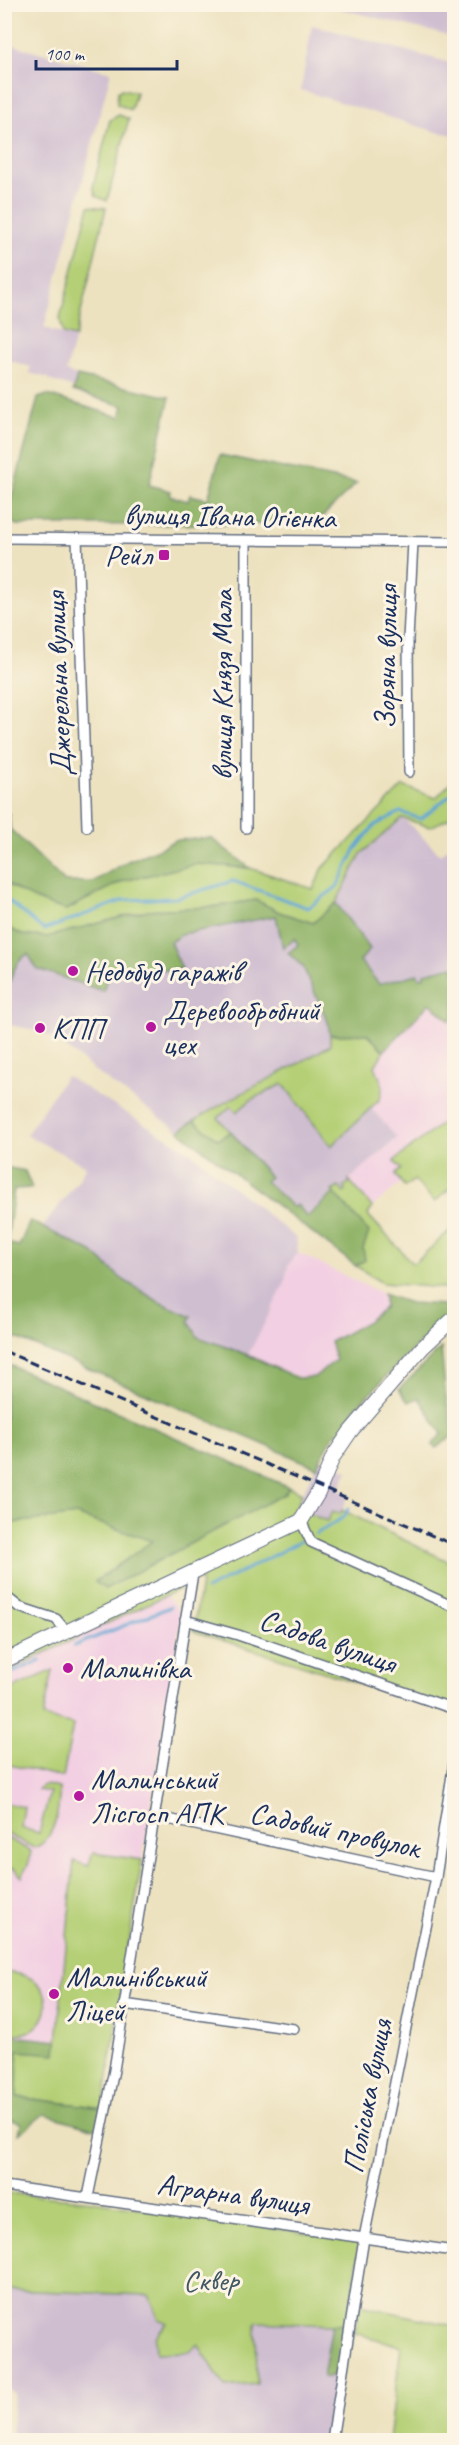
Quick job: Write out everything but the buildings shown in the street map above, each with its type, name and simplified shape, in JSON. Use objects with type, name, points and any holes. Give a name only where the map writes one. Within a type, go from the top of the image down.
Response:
[{"type":"street","name":"вулиця Івана Огієнка","points":[[4,537],[454,542]]},
{"type":"street","name":"Джерельна вулиця","points":[[77,538],[87,827]]},
{"type":"street","name":"вулиця Князя Мала","points":[[246,541],[246,828]]},
{"type":"street","name":"Зоряна вулиця","points":[[409,772],[408,639],[412,542]]},
{"type":"street","points":[[4,1661],[301,1521],[318,1493],[333,1457],[350,1432],[422,1348],[454,1318]]},
{"type":"street","points":[[301,1521],[311,1542],[454,1607]]},
{"type":"street","points":[[88,2197],[114,2070],[193,1573]]},
{"type":"street","points":[[4,1595],[19,1606],[56,1619],[67,1632]]},
{"type":"street","name":"Садова вулиця","points":[[185,1620],[238,1635],[454,1709]]},
{"type":"street","name":"Поліська вулиця","points":[[332,2440],[364,2238],[436,1877],[454,1762]]},
{"type":"street","name":"Садовий провулок","points":[[154,1816],[436,1877]]},
{"type":"street","points":[[124,2004],[294,2029]]},
{"type":"street","name":"Аграрна вулиця","points":[[4,2186],[454,2251]]},
{"type":"shaded area","points":[[325,5],[454,5],[454,37]]},
{"type":"shaded area","points":[[312,25],[454,64],[454,135],[437,132],[301,90]]},
{"type":"shaded area","points":[[5,43],[111,72],[44,328],[75,337],[66,372],[77,376],[74,388],[29,373],[31,367],[5,359]]},
{"type":"shaded area","points":[[403,818],[440,854],[454,844],[454,966],[424,973],[424,977],[418,978],[417,974],[379,984],[360,961],[370,949],[336,903],[361,854]]},
{"type":"shaded area","points":[[277,916],[283,948],[295,938],[298,945],[288,953],[303,966],[328,1022],[330,1045],[307,1060],[241,1093],[179,1131],[104,1078],[54,1038],[35,1030],[5,1024],[5,997],[14,970],[22,957],[28,953],[37,970],[109,973],[181,969],[170,942],[183,934]]},
{"type":"shaded area","points":[[430,1003],[454,1026],[454,1114],[394,1161],[401,1169],[395,1175],[401,1183],[372,1207],[349,1180],[397,1138],[370,1107],[380,1099],[381,1078],[375,1066],[384,1051]]},
{"type":"shaded area","points":[[66,1076],[190,1152],[296,1238],[298,1253],[288,1265],[284,1285],[248,1355],[198,1337],[189,1321],[191,1316],[159,1302],[122,1279],[92,1252],[43,1227],[78,1181],[86,1166],[26,1135]]},
{"type":"shaded area","points":[[283,1084],[331,1145],[370,1107],[397,1138],[349,1180],[347,1191],[344,1194],[338,1187],[308,1217],[297,1205],[294,1207],[265,1180],[270,1177],[218,1118],[231,1106],[237,1112],[252,1099]]},
{"type":"shaded area","points":[[298,1253],[383,1294],[385,1307],[368,1321],[330,1342],[337,1360],[314,1377],[301,1378],[248,1355],[284,1285],[288,1265]]},
{"type":"shaded area","points":[[320,1459],[348,1470],[339,1490],[349,1494],[340,1515],[327,1521],[295,1508]]},
{"type":"shaded area","name":"Малинський Лісгосп АПК","points":[[166,1596],[181,1615],[142,1860],[93,1853],[89,1866],[74,1861],[57,2041],[5,2035],[5,2033],[27,2033],[41,2023],[45,2014],[24,1975],[5,1972],[5,1867],[14,1869],[22,1876],[31,1852],[5,1837],[4,1672]]},
{"type":"shaded area","points":[[5,2290],[149,2295],[159,2319],[257,2384],[256,2322],[332,2325],[323,2376],[339,2377],[326,2440],[11,2440],[14,2393],[5,2388]]},
{"type":"green space","points":[[122,89],[136,92],[131,110],[117,104],[118,91]]},
{"type":"green space","points":[[119,115],[129,119],[107,201],[96,196],[93,187],[110,120]]},
{"type":"green space","points":[[89,206],[106,208],[75,337],[63,334],[60,318]]},
{"type":"green space","points":[[77,376],[170,397],[149,485],[171,491],[170,496],[188,501],[190,495],[208,499],[220,455],[357,483],[315,524],[16,525],[11,521],[8,511],[38,398],[47,395],[120,417],[123,406],[73,391]]},
{"type":"green space","points":[[454,779],[454,816],[430,827],[402,818],[361,854],[336,903],[313,923],[279,912],[256,900],[211,907],[148,910],[47,937],[22,935],[5,926],[4,882],[34,899],[66,910],[123,881],[197,864],[250,868],[313,889],[323,868],[403,786],[436,798]]},
{"type":"green space","points":[[5,813],[9,814],[10,829],[65,882],[93,882],[128,861],[175,840],[211,838],[250,868],[197,864],[123,881],[66,910],[34,899],[5,882]]},
{"type":"green space","points":[[256,900],[279,912],[313,923],[336,903],[370,949],[360,961],[379,984],[418,974],[419,978],[424,977],[424,973],[454,966],[454,1015],[450,1021],[430,1003],[384,1051],[367,1034],[330,1035],[328,1022],[303,967],[288,953],[298,945],[295,939],[283,948],[276,916],[183,934],[170,942],[182,969],[109,973],[103,991],[37,969],[28,954],[15,967],[5,997],[5,926],[22,935],[47,937],[148,910],[211,907]]},
{"type":"green space","points":[[367,1034],[384,1051],[375,1066],[383,1086],[380,1099],[331,1146],[283,1084],[252,1099],[237,1112],[231,1106],[218,1118],[231,1132],[218,1139],[194,1121],[330,1045],[330,1035]]},
{"type":"green space","points":[[454,1114],[454,1194],[449,1189],[435,1202],[414,1180],[405,1187],[395,1175],[401,1169],[394,1161]]},
{"type":"green space","points":[[194,1121],[218,1139],[231,1132],[270,1177],[265,1181],[293,1207],[297,1205],[307,1217],[334,1193],[369,1232],[363,1249],[365,1260],[356,1266],[179,1131]]},
{"type":"green space","points":[[5,1167],[25,1171],[32,1188],[14,1189],[7,1243],[19,1246],[30,1221],[92,1252],[122,1279],[159,1302],[191,1316],[189,1321],[198,1337],[248,1355],[297,1378],[314,1377],[336,1360],[330,1342],[368,1321],[385,1307],[383,1294],[410,1303],[446,1305],[447,1316],[355,1408],[343,1435],[335,1433],[316,1467],[5,1333]]},
{"type":"green space","points":[[349,1180],[372,1207],[368,1215],[413,1264],[454,1227],[454,1289],[382,1283],[356,1266],[365,1260],[348,1208],[332,1191],[339,1187],[344,1193],[346,1191],[344,1187]]},
{"type":"green space","points":[[441,1348],[446,1398],[454,1435],[436,1448],[432,1445],[442,1434],[419,1398],[408,1402],[399,1389]]},
{"type":"green space","points":[[5,1363],[289,1487],[284,1494],[105,1589],[95,1582],[152,1541],[76,1515],[5,1524]]},
{"type":"green space","points":[[289,1487],[302,1493],[296,1508],[327,1521],[332,1512],[340,1514],[342,1510],[454,1564],[454,1713],[193,1631],[202,1578],[5,1672],[4,1524],[76,1515],[153,1541],[95,1581],[284,1494]]},
{"type":"green space","points":[[53,1670],[43,1717],[73,1725],[63,1777],[5,1764],[5,1692]]},
{"type":"green space","points":[[45,1785],[59,1788],[57,1813],[47,1838],[34,1848],[5,1833],[5,1803],[24,1807],[21,1828],[39,1833],[50,1792],[38,1790]]},
{"type":"green space","points":[[5,1837],[31,1851],[22,1877],[14,1869],[5,1867]]},
{"type":"green space","points":[[93,1853],[142,1860],[103,2108],[17,2097],[17,2050],[56,2053],[74,1861],[88,1866]]},
{"type":"green space","points":[[5,1972],[29,1977],[39,1984],[43,1991],[46,1999],[45,2014],[36,2028],[28,2032],[5,2033]]},
{"type":"green space","points":[[5,2035],[57,2041],[56,2054],[18,2051],[17,2097],[103,2108],[99,2130],[44,2114],[19,2134],[21,2123],[5,2118]]},
{"type":"green space","name":"Сквер","points":[[5,2193],[85,2200],[361,2241],[348,2322],[332,2325],[256,2322],[257,2384],[225,2387],[198,2344],[189,2352],[156,2353],[155,2338],[167,2323],[159,2319],[149,2295],[5,2290]]},
{"type":"green space","points":[[359,2305],[454,2326],[454,2440],[389,2440],[401,2346],[355,2333]]},
{"type":"green space","points":[[348,2322],[339,2377],[323,2377],[332,2325]]},
{"type":"waterway","points":[[4,897],[44,930],[124,900],[176,898],[233,881],[308,908],[337,887],[355,850],[374,826],[400,812],[421,819],[454,792]]},
{"type":"waterway","points":[[316,1534],[344,1517],[348,1509]]},
{"type":"waterway","points":[[206,1590],[301,1541]]},
{"type":"waterway","points":[[74,1646],[170,1607]]},
{"type":"waterway","points":[[4,1676],[40,1661]]},
{"type":"railway","points":[[4,1351],[454,1545]]},
{"type":"place","name":"Рейл","points":[[164,555]]},
{"type":"place","name":"Недобуд гаражів","points":[[73,971]]},
{"type":"place","name":"Деревообробний цех","points":[[151,1027]]},
{"type":"place","name":"КПП","points":[[40,1028]]},
{"type":"place","name":"Малинівка","points":[[68,1668]]},
{"type":"place","name":"Малинський Лісгосп АПК","points":[[79,1796]]},
{"type":"place","name":"Малинівський Ліцей","points":[[54,1994]]}]
